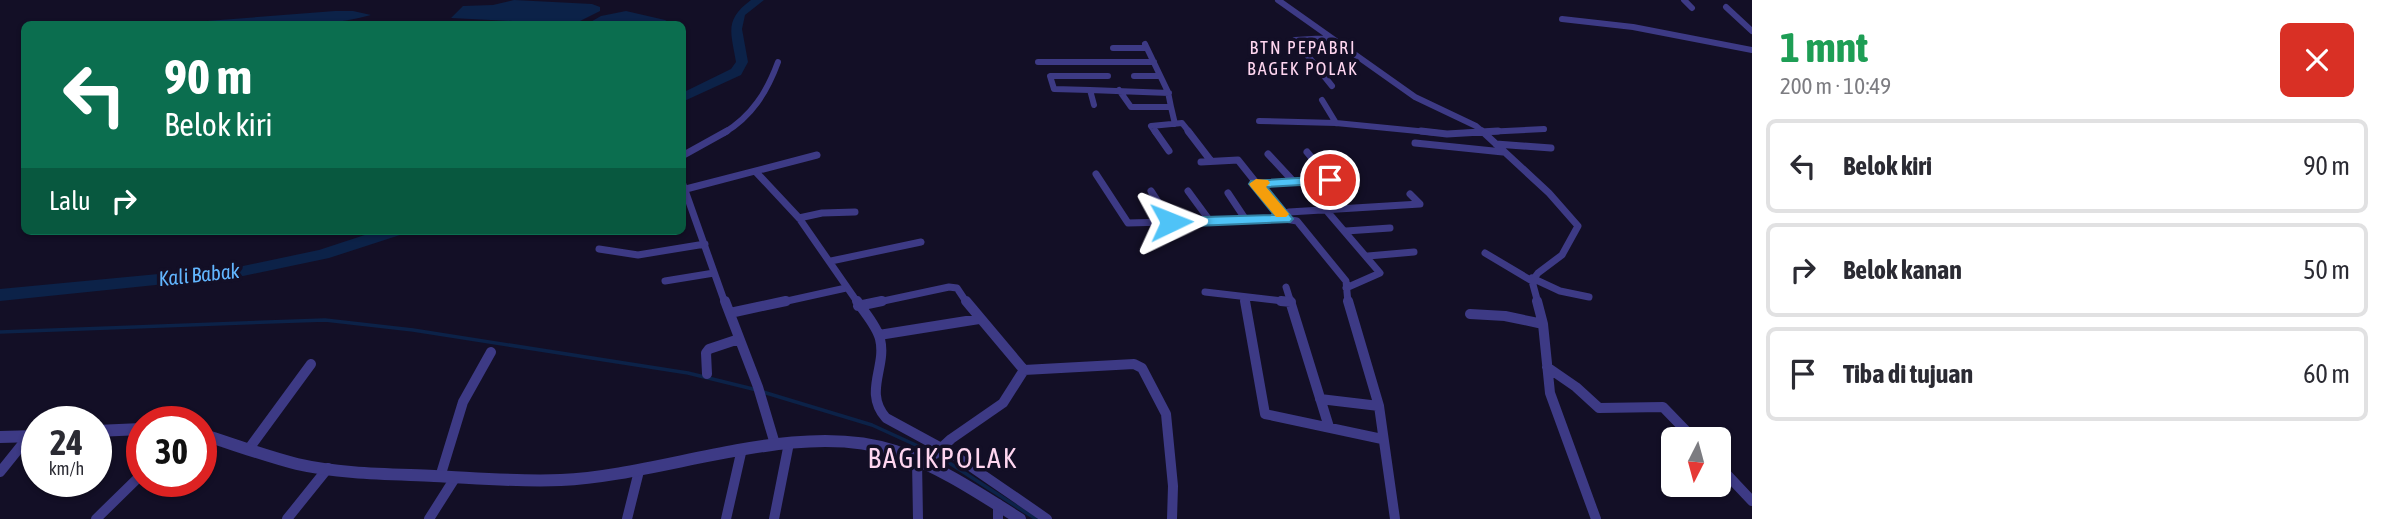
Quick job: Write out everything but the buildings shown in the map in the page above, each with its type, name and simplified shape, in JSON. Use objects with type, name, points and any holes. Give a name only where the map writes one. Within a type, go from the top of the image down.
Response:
[{"type":"street","points":[[1278,0],[1328,38],[1421,100],[1469,122],[1485,133],[1549,193],[1579,227],[1569,238],[1564,253],[1532,280]]},
{"type":"street","points":[[1684,0],[1692,8]]},
{"type":"street","points":[[1726,7],[1752,31]]},
{"type":"street","points":[[1562,19],[1664,32],[1752,50]]},
{"type":"street","points":[[1328,38],[1294,40],[1332,86]]},
{"type":"street","points":[[1113,48],[1145,46],[1168,93],[1175,124]]},
{"type":"street","points":[[686,154],[730,131],[755,111],[772,83],[778,62]]},
{"type":"street","points":[[1038,62],[1154,62]]},
{"type":"street","points":[[1047,62],[1054,89],[1168,93]]},
{"type":"street","points":[[1050,76],[1108,76]]},
{"type":"street","points":[[1134,76],[1160,76]]},
{"type":"street","points":[[1090,90],[1094,105]]},
{"type":"street","points":[[1119,90],[1131,107],[1171,107]]},
{"type":"street","points":[[1322,100],[1336,123]]},
{"type":"street","points":[[1259,121],[1336,123],[1430,133],[1544,129]]},
{"type":"street","points":[[1169,151],[1151,126],[1182,123],[1211,161]]},
{"type":"street","points":[[1415,143],[1503,152]]},
{"type":"street","points":[[1496,144],[1550,148]]},
{"type":"street","points":[[1256,184],[1330,180],[1307,152]]},
{"type":"street","points":[[686,186],[756,172],[817,155]]},
{"type":"street","points":[[1268,155],[1294,182]]},
{"type":"street","points":[[1201,162],[1238,160],[1256,184],[1287,216],[1303,227],[1346,281],[1355,333],[1379,406],[1395,519]]},
{"type":"street","points":[[756,172],[799,218],[831,261],[846,288],[879,335],[882,347],[875,368],[875,402],[879,410],[892,423],[941,449],[1047,519]]},
{"type":"street","points":[[1096,174],[1128,223],[1246,220],[1326,210],[1420,204],[1410,194]]},
{"type":"street","points":[[1151,191],[1171,222]]},
{"type":"street","points":[[1188,191],[1210,221]]},
{"type":"street","points":[[686,192],[739,339],[782,444],[774,519]]},
{"type":"street","points":[[1228,193],[1246,220]]},
{"type":"street","points":[[1326,210],[1368,256],[1380,274],[1346,288]]},
{"type":"street","points":[[799,218],[822,213],[855,212]]},
{"type":"street","points":[[1346,232],[1390,228]]},
{"type":"street","points":[[831,261],[921,242]]},
{"type":"street","points":[[599,249],[614,255],[631,257],[705,244]]},
{"type":"street","points":[[1368,256],[1414,252]]},
{"type":"street","points":[[1485,253],[1532,280],[1560,291],[1589,297]]},
{"type":"street","points":[[665,281],[714,273]]},
{"type":"street","points":[[1532,280],[1543,324],[1550,393],[1596,519]]},
{"type":"street","points":[[858,306],[953,287],[961,291],[979,319],[1024,370]]},
{"type":"street","points":[[1286,287],[1329,427]]},
{"type":"street","points":[[730,313],[846,288]]},
{"type":"street","points":[[1205,292],[1291,302]]},
{"type":"street","points":[[1245,298],[1265,414],[1382,439]]},
{"type":"street","points":[[1470,314],[1505,316],[1543,324]]},
{"type":"street","points":[[879,335],[979,319]]},
{"type":"street","points":[[706,374],[706,353],[709,349],[739,339]]},
{"type":"street","points":[[429,519],[448,477],[463,402],[491,352]]},
{"type":"street","points":[[248,450],[311,364]]},
{"type":"street","points":[[1024,370],[1134,364],[1142,368],[1166,414],[1173,486],[1172,519]]},
{"type":"street","points":[[1547,367],[1599,408],[1663,407],[1682,427]]},
{"type":"street","points":[[924,460],[1003,403],[1024,370]]},
{"type":"street","points":[[1320,399],[1379,406]]},
{"type":"street","points":[[0,437],[21,436]]},
{"type":"street","points":[[217,439],[274,458],[328,468],[448,477],[562,480],[639,471],[782,444],[855,442],[924,460],[1020,519]]},
{"type":"street","points":[[0,472],[21,449]]},
{"type":"street","points":[[726,519],[741,453]]},
{"type":"street","points":[[918,519],[924,460]]},
{"type":"street","points":[[288,519],[328,468]]},
{"type":"street","points":[[627,519],[639,471]]},
{"type":"street","points":[[1731,479],[1752,501]]},
{"type":"street","points":[[96,519],[126,490]]},
{"type":"street","points":[[998,504],[998,519]]},
{"type":"water","points":[[514,0],[592,4],[600,7],[600,11],[580,21],[451,18],[463,6],[493,5]]},
{"type":"water","points":[[335,11],[371,15],[340,21],[207,21]]},
{"type":"water","points":[[626,11],[667,21],[592,21],[601,16]]},
{"type":"waterway","name":"Kali Babak","points":[[686,96],[736,72],[742,62],[736,29],[740,14],[758,0]]},
{"type":"waterway","name":"Kali Babak","points":[[0,295],[243,271],[323,254],[382,235]]},
{"type":"waterway","points":[[0,332],[325,320],[413,330],[688,373],[757,390]]},
{"type":"waterway","points":[[763,392],[872,425],[931,452]]},
{"type":"waterway","points":[[937,455],[1036,519]]},
{"type":"slow traffic","points":[[1263,183],[1256,184],[1281,214]]},
{"type":"district","name":"BTN PEPABRI BAGEK POLAK","points":[[1303,58]]},
{"type":"district","name":"BAGIKPOLAK","points":[[943,458]]},
{"type":"route","points":[[1171,222],[1285,219],[1256,184],[1330,180]]}]
